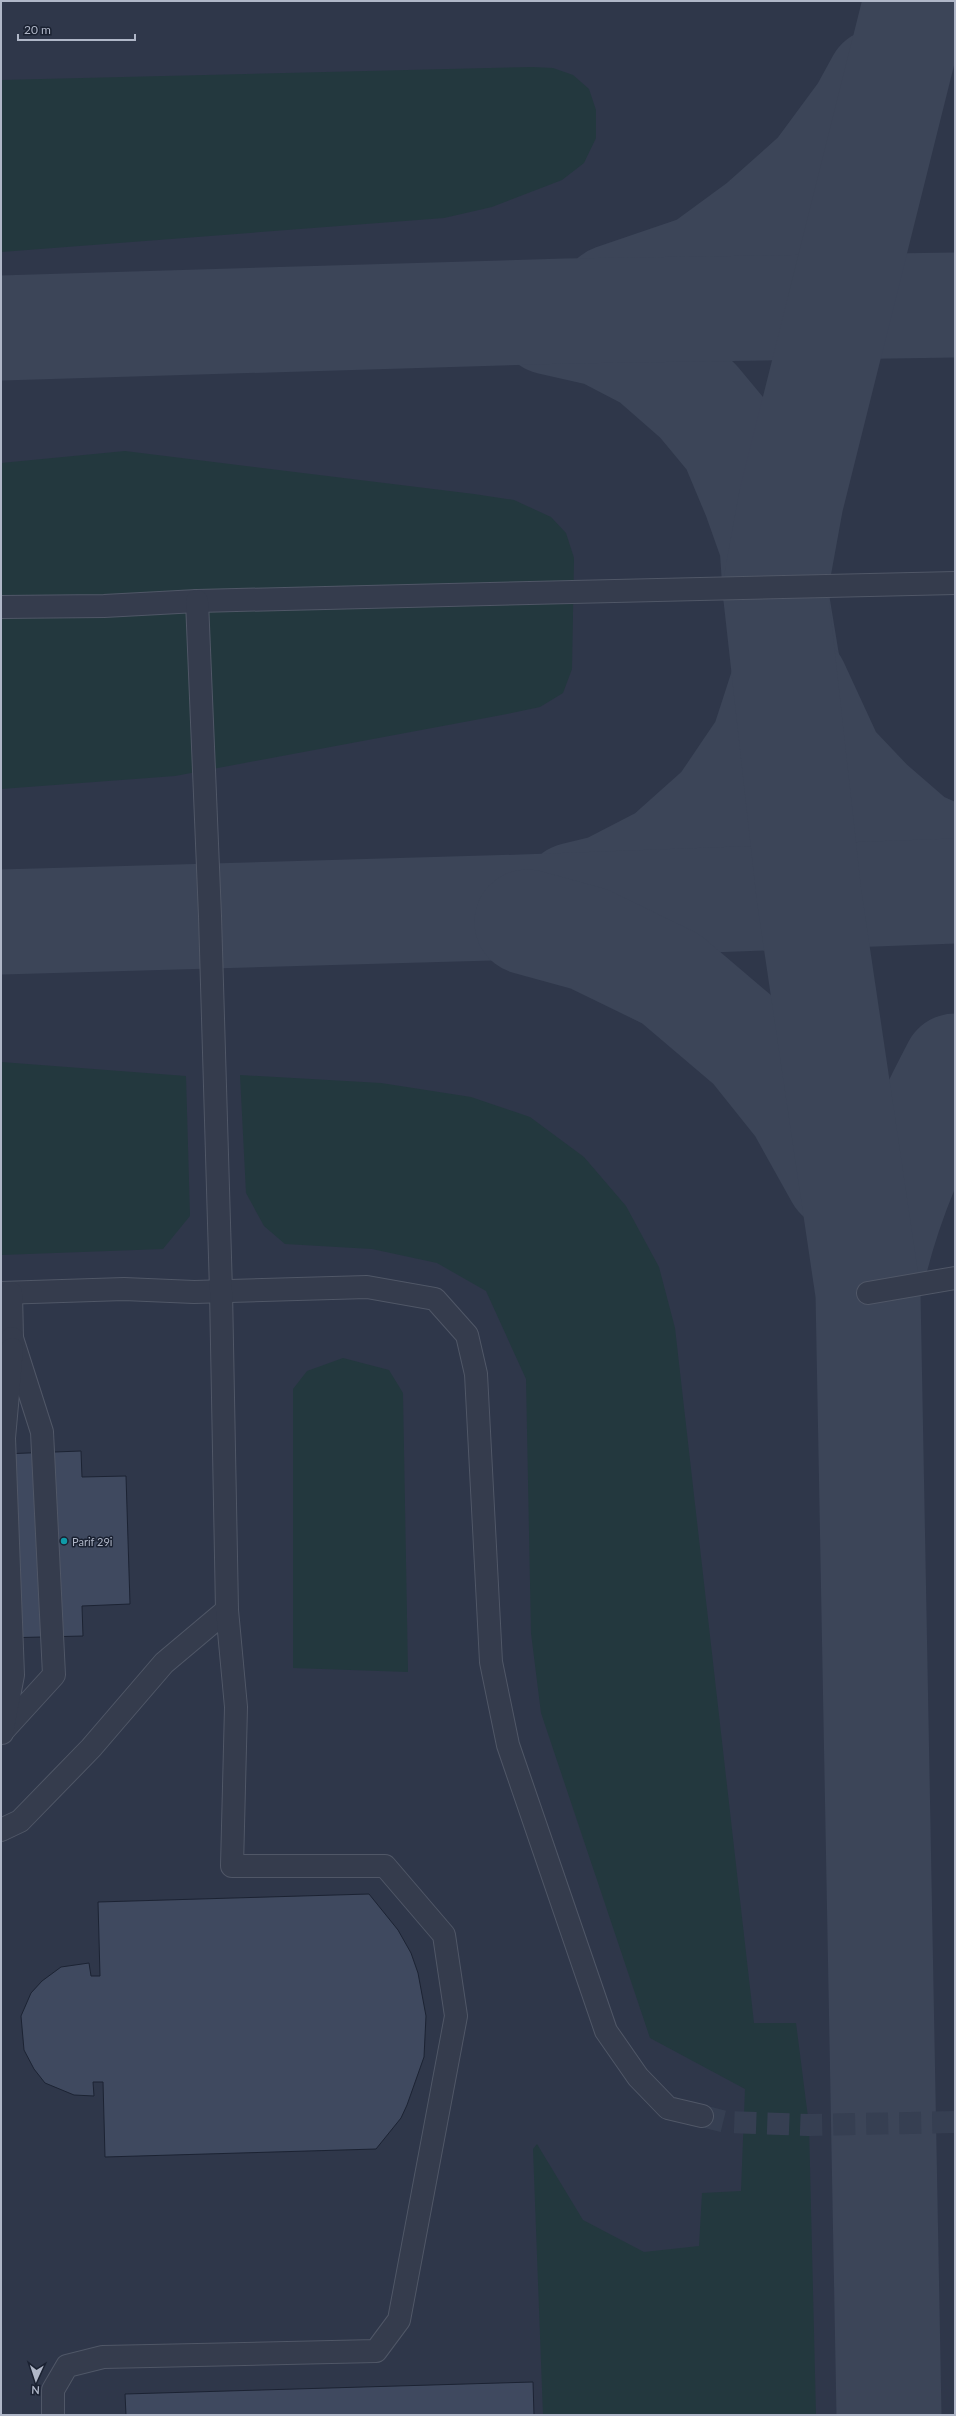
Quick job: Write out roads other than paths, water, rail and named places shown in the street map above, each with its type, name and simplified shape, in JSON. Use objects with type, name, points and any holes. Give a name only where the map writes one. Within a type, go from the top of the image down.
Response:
[{"type":"lane","points":[[1,607],[104,606],[197,602],[955,583]]},
{"type":"lane","points":[[53,2415],[53,2390],[67,2366],[103,2357],[376,2351],[399,2320],[456,2016],[444,1935],[385,1866],[232,1866],[236,1707],[227,1610],[221,1291],[210,916],[197,602]]},
{"type":"lane","points":[[868,1293],[955,1278]]},
{"type":"lane","points":[[1,1734],[54,1675],[42,1432],[12,1338],[6,1293],[124,1289],[221,1291],[367,1287],[435,1299],[467,1335],[476,1374],[491,1662],[508,1745],[606,2031],[638,2077],[668,2108],[702,2116]]},
{"type":"lane","points":[[1,1365],[12,1338]]},
{"type":"lane","points":[[1,1734],[13,1675],[4,1438],[12,1338]]},
{"type":"lane","points":[[1,1830],[20,1821],[91,1748],[164,1663],[227,1610]]},
{"type":"tunnel","points":[[702,2116],[726,2122],[809,2125],[955,2122]]},
{"type":"place","name":"Parif 29i","points":[[64,1541]]}]
